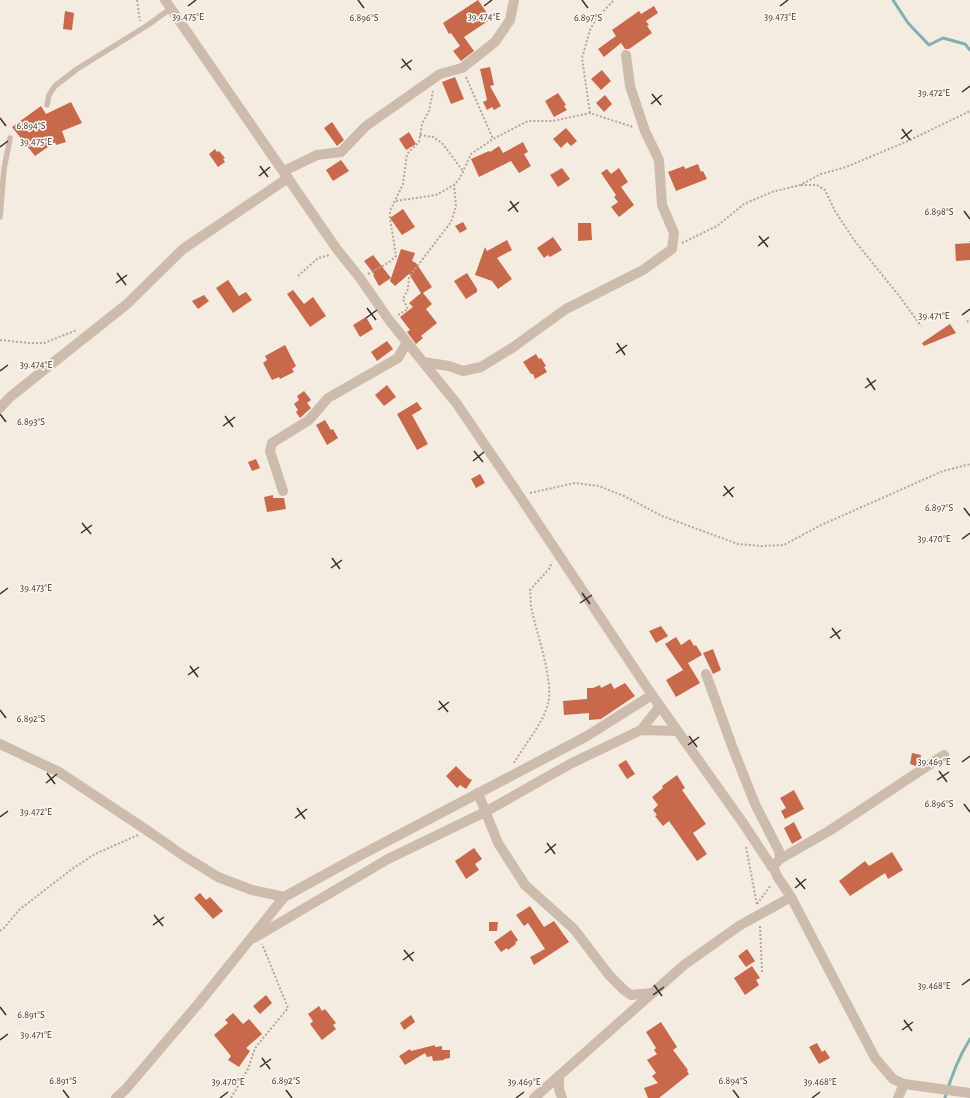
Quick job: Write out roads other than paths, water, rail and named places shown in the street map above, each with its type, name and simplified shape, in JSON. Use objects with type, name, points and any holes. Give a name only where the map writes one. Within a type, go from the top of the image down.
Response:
[{"type":"street","points":[[0,408],[10,397],[127,304],[183,249],[286,174],[317,155],[341,152],[366,126],[440,74],[462,68],[495,42],[510,20],[514,0]]},
{"type":"street","points":[[167,4],[336,248],[360,278],[389,320],[457,404],[652,695],[743,823],[791,897],[875,1058],[893,1079],[904,1084],[970,1093]]},
{"type":"street","points":[[423,362],[449,366],[463,371],[481,367],[512,348],[566,309],[643,270],[672,249],[674,233],[662,205],[659,160],[645,131],[630,86],[626,55]]},
{"type":"street","points":[[283,491],[270,451],[272,443],[309,420],[328,398],[398,358],[407,342]]},
{"type":"street","points":[[706,674],[755,804],[779,851],[780,859],[775,871]]},
{"type":"street","points":[[116,1098],[125,1090],[255,937],[284,897],[587,736],[652,695]]},
{"type":"street","points":[[255,937],[388,859],[485,812],[572,763],[641,730],[660,706]]},
{"type":"street","points":[[641,730],[677,731]]},
{"type":"street","points":[[0,744],[58,772],[218,877],[252,890],[284,897]]},
{"type":"street","points":[[780,859],[829,831],[944,755]]},
{"type":"street","points":[[478,793],[498,843],[525,886],[574,929],[609,975],[624,990],[631,995],[652,993]]},
{"type":"street","points":[[534,1098],[684,965],[756,912],[791,897]]},
{"type":"street","points":[[559,1077],[559,1089],[562,1098]]},
{"type":"street","points":[[898,1098],[904,1084]]},
{"type":"lane","points":[[48,105],[49,95],[55,86],[77,69],[141,30],[167,4]]},
{"type":"lane","points":[[0,217],[4,169],[10,138]]},
{"type":"waterway","points":[[893,0],[908,23],[929,45],[943,38],[965,44],[970,50]]},
{"type":"waterway","points":[[945,1098],[955,1068],[970,1039]]}]
